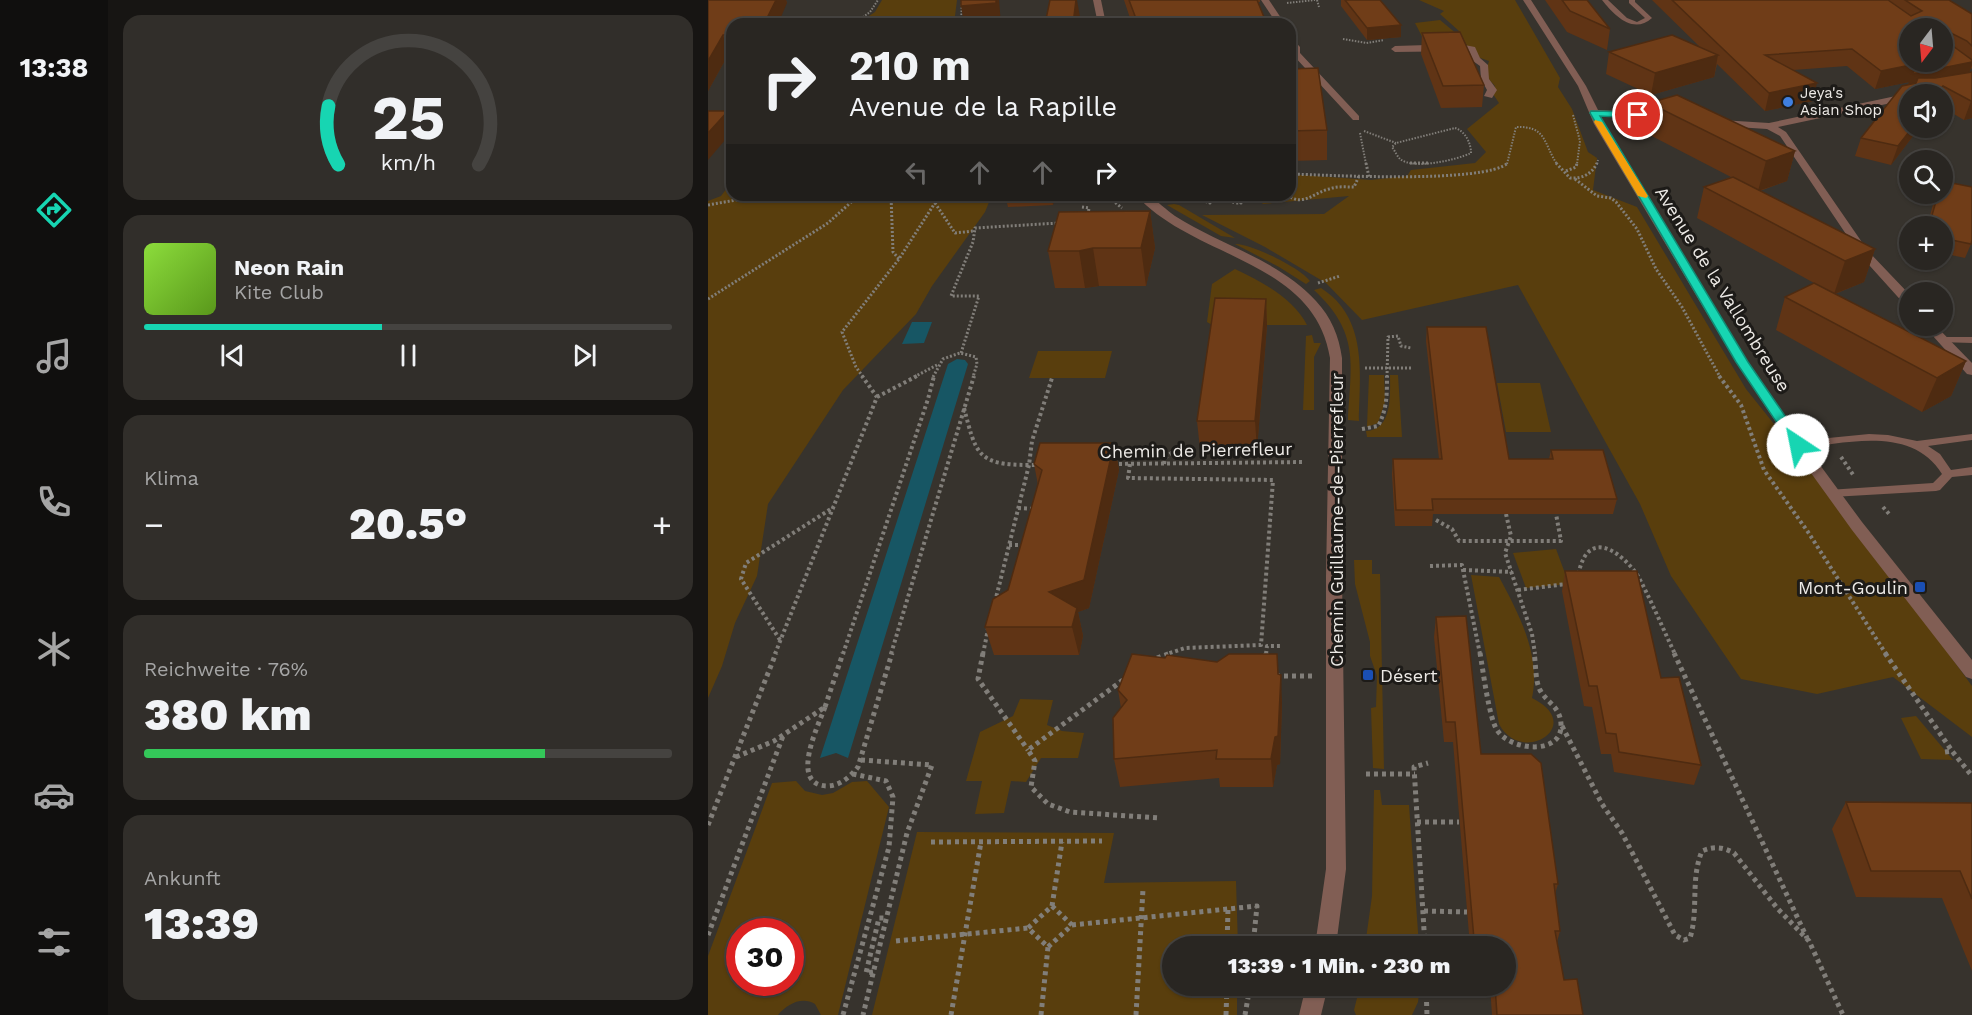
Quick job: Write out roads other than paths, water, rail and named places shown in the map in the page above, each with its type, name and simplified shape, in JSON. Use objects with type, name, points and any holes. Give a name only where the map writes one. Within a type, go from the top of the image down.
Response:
[{"type":"street","points":[[1098,0],[1101,18]]},
{"type":"street","points":[[1266,0],[1277,18]]},
{"type":"street","name":"Avenue de la Vallombreuse","points":[[1527,0],[1582,86],[1594,113],[1742,362],[1832,493],[1972,672]]},
{"type":"street","points":[[1395,49],[1459,47],[1472,49],[1476,59],[1484,65],[1485,79],[1492,90],[1489,96]]},
{"type":"street","points":[[1296,53],[1356,118]]},
{"type":"street","points":[[1709,122],[1769,126],[1899,98]]},
{"type":"street","points":[[1594,113],[1677,118]]},
{"type":"street","points":[[1769,126],[1783,134],[1864,253],[1899,291]]},
{"type":"street","name":"Chemin Guillaume-de-Pierrefleur","points":[[1149,201],[1172,218],[1282,278],[1298,290],[1307,297],[1325,320],[1335,343],[1336,869],[1327,936]]},
{"type":"street","points":[[1939,336],[1972,371]]},
{"type":"street","points":[[1310,1015],[1315,996]]},
{"type":"lane","points":[[1605,0],[1625,20],[1642,23],[1647,21],[1648,18],[1632,3],[1632,0]]},
{"type":"lane","points":[[1943,340],[1972,340]]},
{"type":"lane","points":[[1798,445],[1892,437],[1918,444],[1936,456],[1948,474]]},
{"type":"lane","points":[[1918,444],[1972,437]]},
{"type":"lane","points":[[1832,493],[1936,487],[1948,474],[1972,471]]},
{"type":"water","points":[[912,322],[932,322],[924,343],[902,344]]},
{"type":"water","points":[[957,359],[965,360],[968,364],[848,758],[836,753],[820,758],[948,364]]},
{"type":"place","name":"Jeya's Asian Shop","points":[[1788,102]]},
{"type":"place","name":"Mont-Goulin","points":[[1920,587]]},
{"type":"place","name":"Désert","points":[[1368,675]]}]
